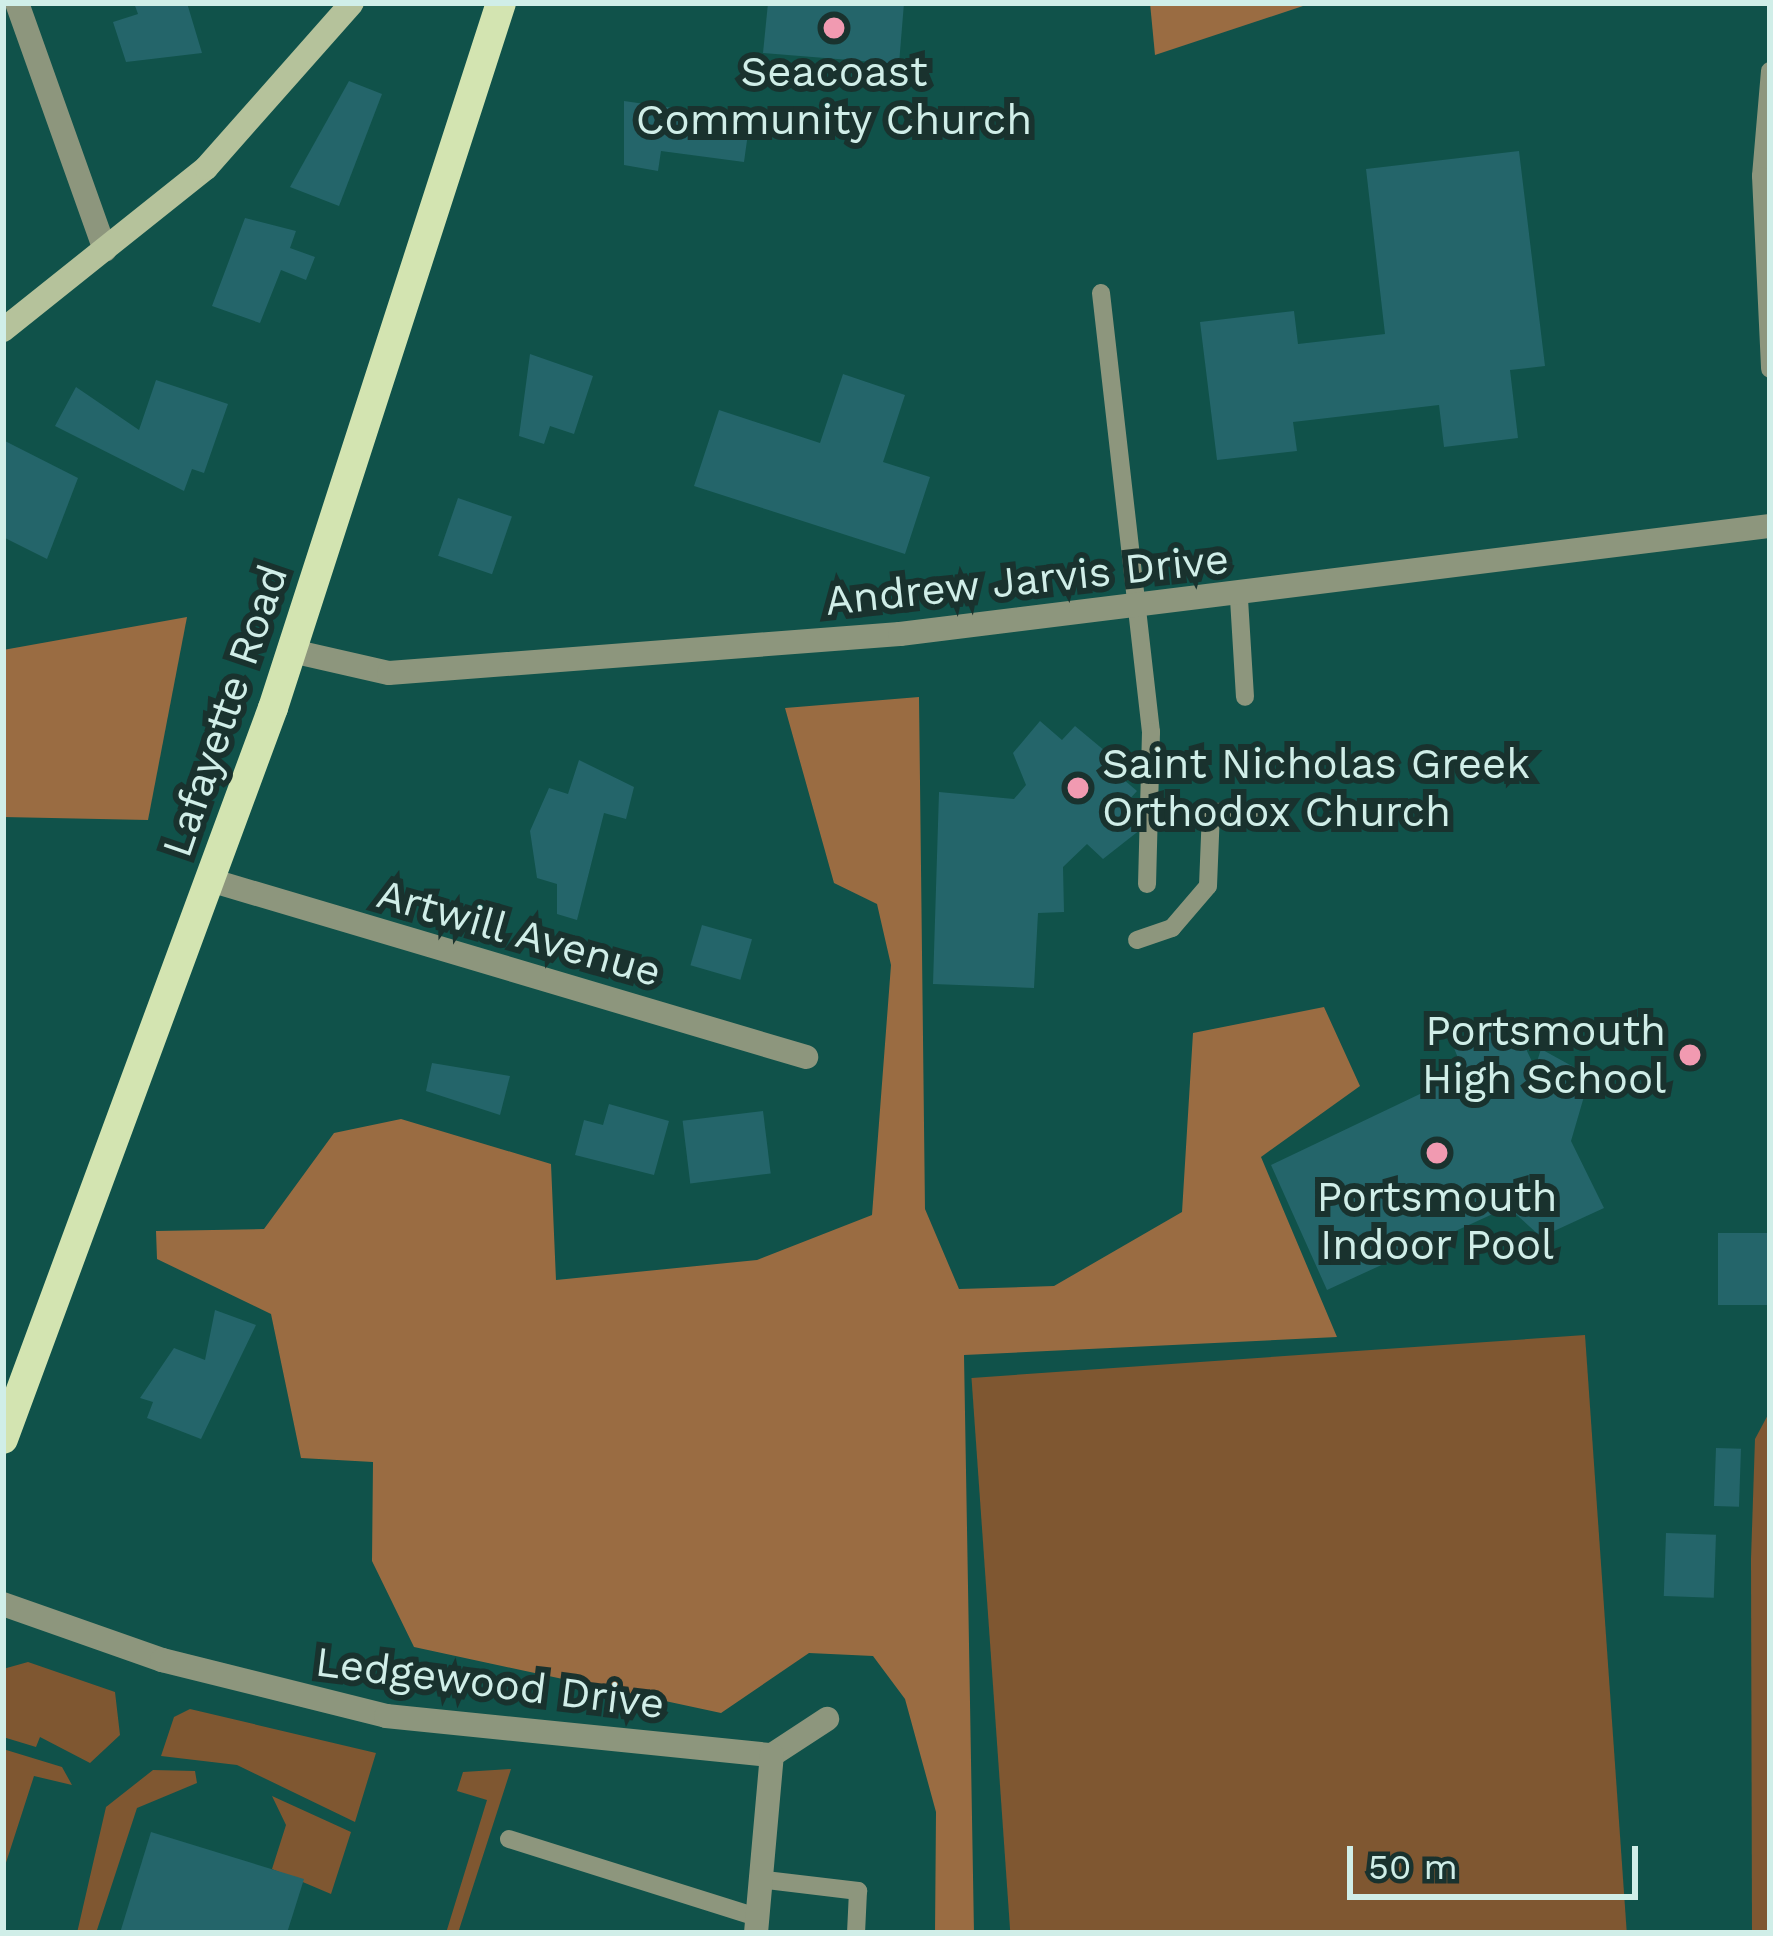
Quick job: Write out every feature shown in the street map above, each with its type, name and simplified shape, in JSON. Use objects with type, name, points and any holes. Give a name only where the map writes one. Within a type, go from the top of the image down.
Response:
[{"type":"main road","name":"Lafayette Road","points":[[3,1439],[292,651],[501,3]]},
{"type":"street","points":[[17,3],[106,250]]},
{"type":"street","points":[[3,330],[106,250],[273,104],[352,3]]},
{"type":"street","name":"Andrew Jarvis Drive","points":[[292,651],[388,673],[486,669],[1132,612],[1770,526]]},
{"type":"street","name":"Artwill Avenue","points":[[210,880],[806,1057]]},
{"type":"street","name":"Ledgewood Drive","points":[[3,1604],[342,1707],[772,1755]]},
{"type":"street","points":[[757,1925],[772,1755],[827,1719]]},
{"type":"lane","points":[[1770,71],[1761,176],[1770,369]]},
{"type":"lane","points":[[1101,293],[1132,612],[1151,732],[1147,884]]},
{"type":"lane","points":[[1239,599],[1245,698]]},
{"type":"lane","points":[[1137,940],[1172,928],[1208,886],[1211,812],[1251,811]]},
{"type":"lane","points":[[508,1839],[757,1925]]},
{"type":"lane","points":[[758,1879],[858,1891],[856,1933]]},
{"type":"shaded area","points":[[1150,3],[1312,3],[1155,55]]},
{"type":"shaded area","points":[[187,617],[148,820],[3,817],[3,650]]},
{"type":"shaded area","points":[[919,697],[925,1209],[959,1289],[1054,1286],[1182,1212],[1193,1033],[1324,1007],[1360,1086],[1261,1157],[1337,1337],[964,1355],[974,1933],[935,1933],[936,1812],[905,1699],[873,1656],[809,1653],[721,1713],[414,1647],[372,1561],[373,1462],[301,1458],[271,1314],[157,1259],[156,1231],[264,1229],[334,1133],[401,1119],[551,1164],[556,1280],[757,1260],[872,1215],[891,965],[877,904],[834,883],[785,708]]},
{"type":"shaded area","points":[[1585,1335],[1627,1933],[1010,1933],[971,1378]]},
{"type":"shaded area","points":[[1770,1411],[1770,1933],[1752,1933],[1755,1439]]},
{"type":"shaded area","points":[[28,1662],[115,1692],[120,1735],[90,1763],[40,1737],[36,1747],[3,1737],[3,1669]]},
{"type":"shaded area","points":[[190,1709],[376,1753],[355,1822],[237,1765],[161,1756],[174,1717]]},
{"type":"shaded area","points":[[3,1749],[62,1767],[72,1785],[34,1776],[3,1872]]},
{"type":"shaded area","points":[[511,1769],[458,1933],[446,1933],[487,1800],[457,1791],[463,1772]]},
{"type":"shaded area","points":[[153,1770],[195,1771],[197,1783],[137,1808],[96,1933],[77,1933],[106,1807]]},
{"type":"shaded area","points":[[272,1796],[351,1832],[331,1894],[272,1869],[286,1825]]},
{"type":"building","points":[[134,3],[187,3],[202,53],[126,62],[113,22],[138,14]]},
{"type":"building","name":"Seacoast Community Church","points":[[768,3],[904,3],[899,64],[763,53]]},
{"type":"building","points":[[349,81],[382,94],[339,206],[290,187]]},
{"type":"building","points":[[624,101],[750,119],[744,162],[661,151],[658,171],[624,165]]},
{"type":"building","points":[[1519,151],[1545,366],[1510,370],[1518,438],[1444,447],[1439,405],[1293,422],[1297,451],[1217,460],[1200,322],[1294,311],[1298,344],[1385,334],[1366,169]]},
{"type":"building","points":[[245,218],[296,231],[290,248],[315,257],[306,280],[281,270],[260,323],[212,306]]},
{"type":"building","points":[[530,354],[593,376],[574,434],[550,426],[544,444],[519,436]]},
{"type":"building","points":[[843,374],[905,395],[883,462],[930,477],[905,554],[694,486],[719,410],[820,443]]},
{"type":"building","points":[[156,380],[228,404],[204,473],[192,469],[184,491],[55,426],[76,387],[139,430]]},
{"type":"building","points":[[3,440],[78,478],[47,559],[3,537]]},
{"type":"building","points":[[458,498],[512,517],[492,574],[438,556]]},
{"type":"building","points":[[1040,721],[1062,740],[1075,726],[1123,766],[1116,773],[1137,791],[1128,801],[1145,826],[1103,859],[1087,844],[1063,867],[1064,912],[1038,913],[1034,988],[933,984],[939,792],[1014,799],[1026,785],[1013,753]]},
{"type":"building","points":[[579,760],[634,787],[626,819],[604,813],[577,920],[557,914],[557,884],[537,878],[530,831],[549,788],[568,794]]},
{"type":"building","points":[[702,925],[752,939],[740,980],[690,965]]},
{"type":"building","name":"Portsmouth Indoor Pool","points":[[1513,1021],[1535,1068],[1541,1049],[1590,1076],[1571,1141],[1604,1208],[1541,1237],[1508,1207],[1327,1290],[1271,1165],[1464,1073],[1454,1048]]},
{"type":"building","points":[[432,1063],[510,1076],[500,1115],[426,1091]]},
{"type":"building","points":[[609,1104],[669,1121],[654,1175],[575,1155],[584,1120],[603,1125]]},
{"type":"building","points":[[763,1111],[771,1174],[690,1183],[683,1121]]},
{"type":"building","points":[[1718,1233],[1770,1233],[1770,1305],[1718,1305]]},
{"type":"building","points":[[215,1310],[256,1325],[201,1439],[147,1418],[153,1402],[140,1398],[174,1348],[205,1360]]},
{"type":"building","points":[[1716,1448],[1741,1449],[1739,1507],[1714,1506]]},
{"type":"building","points":[[1666,1533],[1716,1535],[1714,1598],[1664,1596]]},
{"type":"building","points":[[151,1832],[304,1879],[287,1933],[120,1933]]},
{"type":"place","name":"Seacoast Community Church","points":[[834,28]]},
{"type":"place","name":"Saint Nicholas Greek Orthodox Church","points":[[1078,788]]},
{"type":"place","name":"Portsmouth High School","points":[[1690,1055]]},
{"type":"place","name":"Portsmouth Indoor Pool","points":[[1437,1153]]}]
